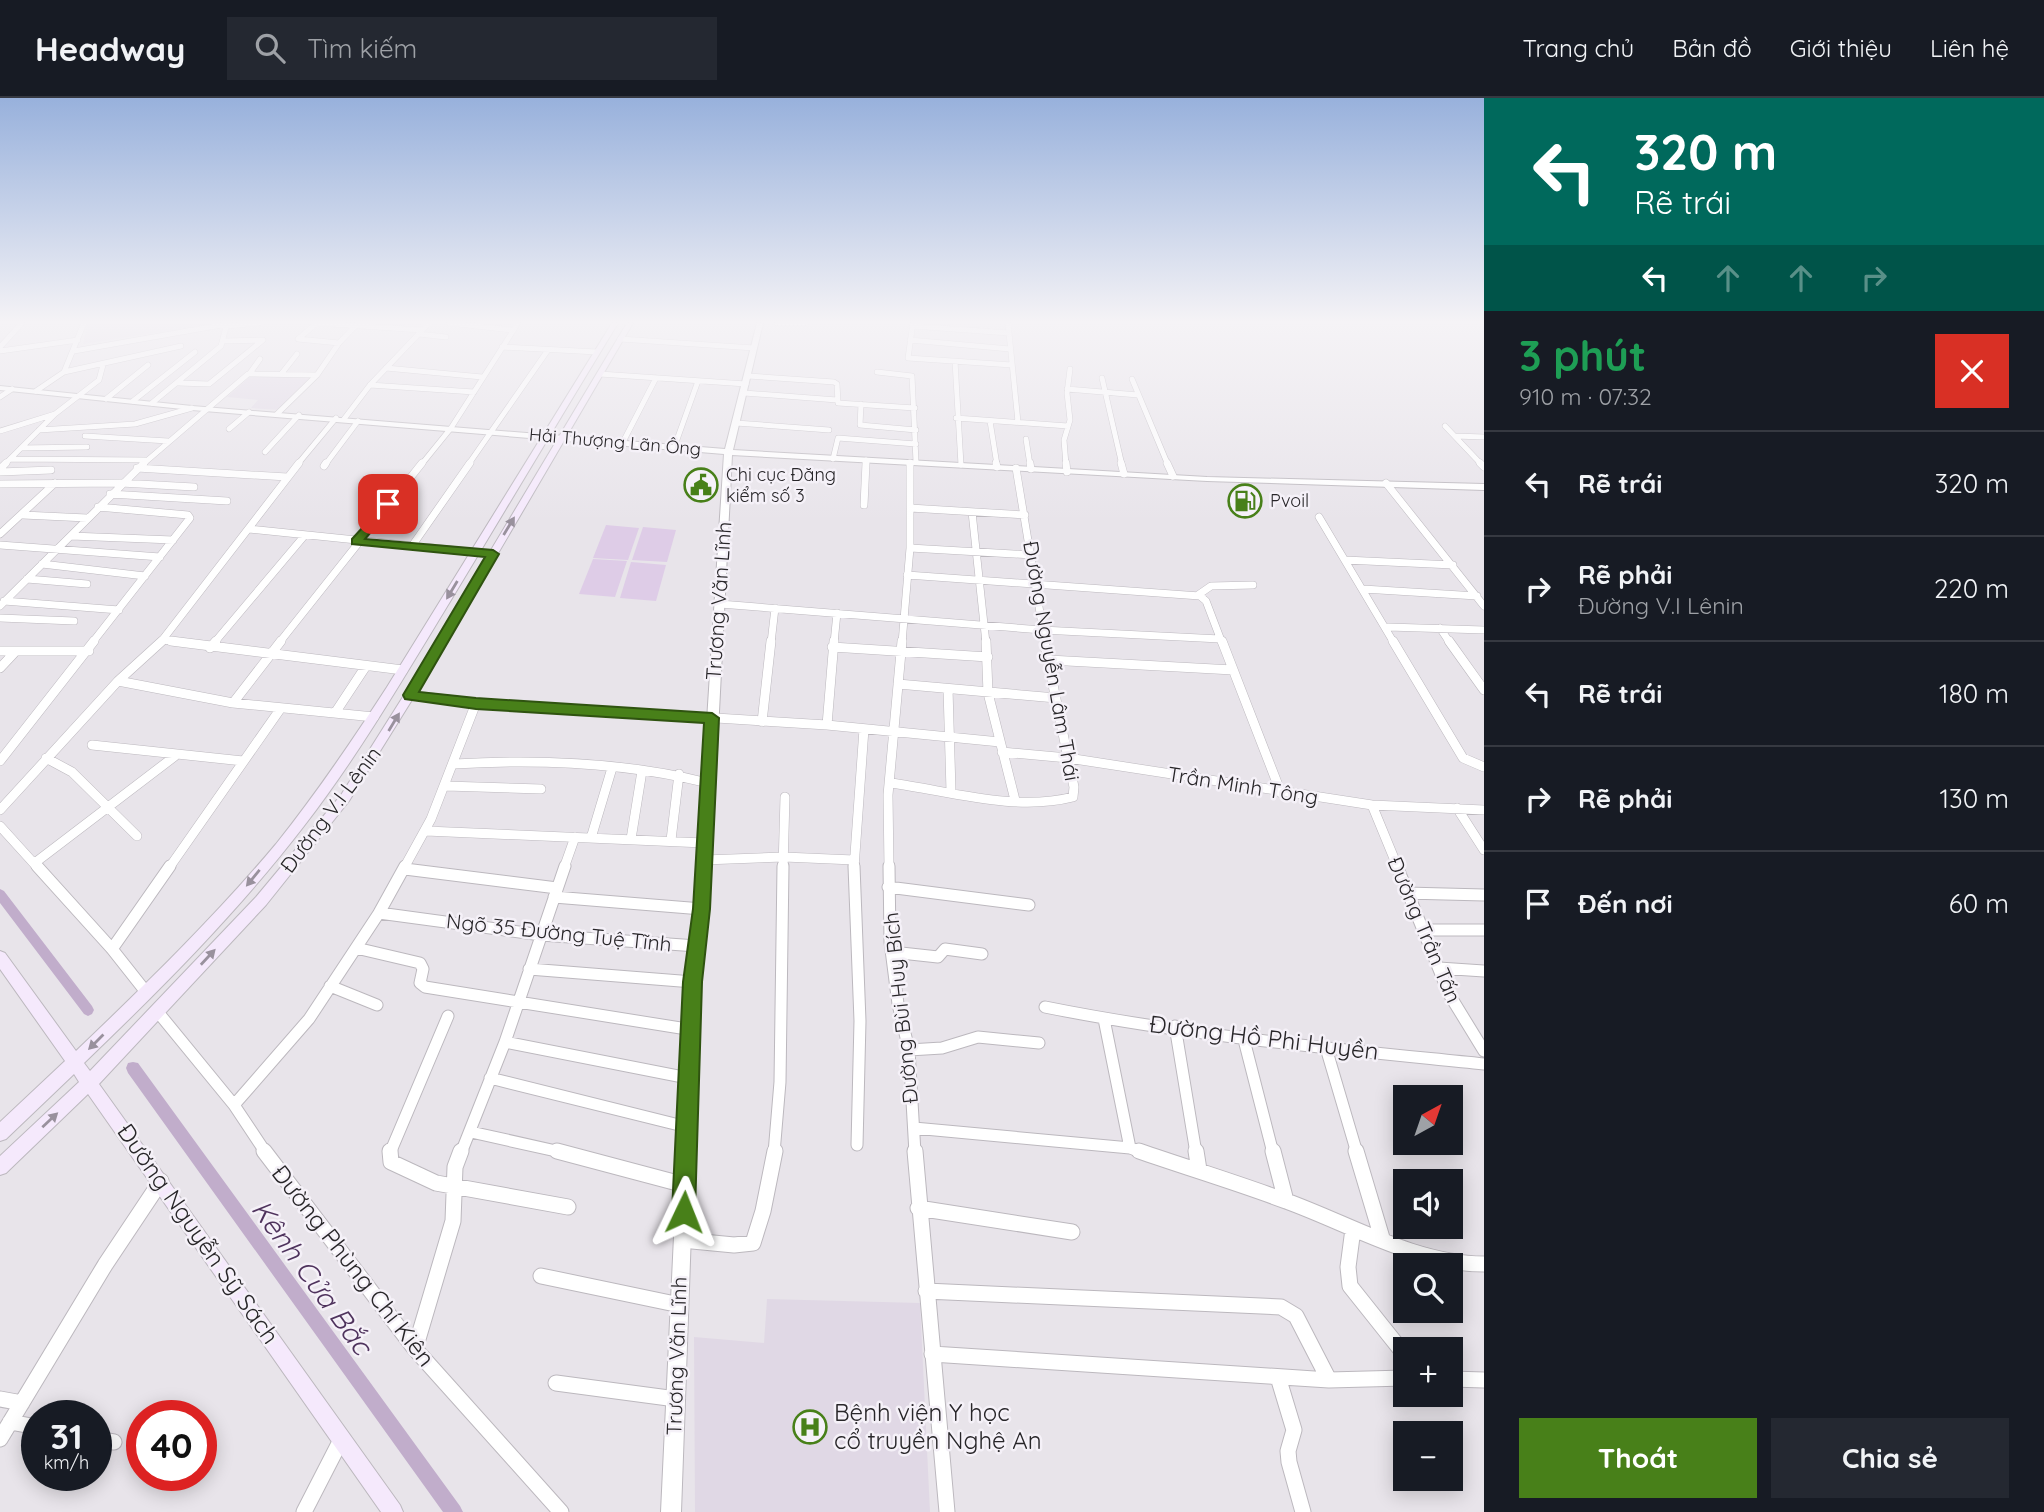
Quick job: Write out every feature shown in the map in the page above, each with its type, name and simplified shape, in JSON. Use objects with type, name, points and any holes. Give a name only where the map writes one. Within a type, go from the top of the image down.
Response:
[{"type":"main road","name":"Đường V.I Lênin","points":[[0,1133],[76,1062],[241,893],[312,806],[374,717],[574,389]]},
{"type":"main road","name":"Đường V.I Lênin","points":[[0,1167],[90,1082],[261,901],[345,798],[410,695],[591,389]]},
{"type":"main road","points":[[430,626],[449,628]]},
{"type":"main road","name":"Đường Nguyễn Sỹ Sách","points":[[0,957],[393,1512]]},
{"type":"street","points":[[0,397],[12,389]]},
{"type":"street","name":"Hải Thượng Lãn Ông","points":[[12,389],[192,408],[562,436],[728,452],[1067,472],[1484,487]]},
{"type":"street","points":[[0,470],[55,414],[85,389]]},
{"type":"street","points":[[106,399],[118,389]]},
{"type":"street","points":[[133,401],[148,389]]},
{"type":"street","points":[[152,403],[170,389]]},
{"type":"street","points":[[2,603],[137,468],[232,389]]},
{"type":"street","points":[[277,414],[303,389]]},
{"type":"street","points":[[0,810],[118,681],[163,640],[287,477],[366,389]]},
{"type":"street","points":[[429,389],[474,392]]},
{"type":"street","points":[[233,703],[356,542],[451,428],[476,389]]},
{"type":"street","points":[[412,546],[521,389]]},
{"type":"street","points":[[623,442],[650,389]]},
{"type":"street","points":[[674,448],[695,389]]},
{"type":"street","name":"Trương Văn Lĩnh","points":[[671,1512],[693,982],[702,909],[728,452],[745,389]]},
{"type":"street","points":[[774,389],[837,400],[840,403],[915,408]]},
{"type":"street","points":[[836,389],[837,400]]},
{"type":"street","name":"Đường Bùi Huy Bích","points":[[913,389],[916,444],[910,508],[910,548],[888,795],[888,887],[895,988],[909,1050],[918,1208],[947,1512]]},
{"type":"street","points":[[955,389],[961,465]]},
{"type":"street","points":[[1015,389],[1018,422]]},
{"type":"street","points":[[1067,472],[1064,440],[1068,426],[1067,389],[1138,396]]},
{"type":"street","points":[[1104,389],[1124,474]]},
{"type":"street","points":[[1136,389],[1173,476]]},
{"type":"street","points":[[861,404],[860,425],[916,430]]},
{"type":"street","points":[[39,430],[93,425],[143,425],[192,408]]},
{"type":"street","points":[[229,429],[249,412]]},
{"type":"street","points":[[0,431],[55,414]]},
{"type":"street","points":[[265,452],[299,415]]},
{"type":"street","points":[[956,418],[1068,426]]},
{"type":"street","points":[[324,466],[358,421]]},
{"type":"street","points":[[990,421],[997,467]]},
{"type":"street","points":[[736,423],[829,430]]},
{"type":"street","points":[[1445,426],[1482,463]]},
{"type":"street","points":[[85,436],[168,441]]},
{"type":"street","points":[[1455,436],[1484,438]]},
{"type":"street","points":[[833,458],[838,438],[916,444]]},
{"type":"street","points":[[1026,439],[1031,469]]},
{"type":"street","points":[[21,448],[87,447]]},
{"type":"street","points":[[10,459],[146,460]]},
{"type":"street","points":[[864,505],[866,460]]},
{"type":"street","points":[[137,468],[287,477]]},
{"type":"street","name":"Đường Nguyễn Lâm Thái","points":[[891,783],[1015,800],[1065,801],[1073,797],[1074,787],[1042,629],[1026,515],[1016,468]]},
{"type":"street","points":[[0,470],[51,470]]},
{"type":"street","points":[[0,534],[55,483]]},
{"type":"street","points":[[0,484],[121,483],[194,487]]},
{"type":"street","points":[[1386,483],[1484,606]]},
{"type":"street","points":[[110,494],[227,501]]},
{"type":"street","points":[[0,761],[89,652],[190,516],[98,507]]},
{"type":"street","points":[[910,508],[1026,515]]},
{"type":"street","points":[[972,512],[988,657],[988,693],[1015,800]]},
{"type":"street","points":[[23,515],[87,518]]},
{"type":"street","points":[[1319,517],[1388,627],[1463,758],[1484,766]]},
{"type":"street","points":[[249,529],[493,554]]},
{"type":"street","points":[[210,648],[304,535]]},
{"type":"street","points":[[71,536],[173,540]]},
{"type":"street","points":[[0,545],[160,557]]},
{"type":"street","points":[[910,548],[1032,555]]},
{"type":"street","points":[[1345,560],[1453,565]]},
{"type":"street","points":[[42,564],[145,576]]},
{"type":"street","points":[[907,575],[1198,595],[1206,601],[1281,793]]},
{"type":"street","points":[[27,579],[87,584]]},
{"type":"street","points":[[1198,595],[1212,586],[1253,584]]},
{"type":"street","points":[[1363,589],[1477,596]]},
{"type":"street","points":[[2,603],[120,610]]},
{"type":"street","points":[[720,604],[1042,629],[1220,639]]},
{"type":"street","points":[[762,722],[775,608]]},
{"type":"street","points":[[827,725],[837,612]]},
{"type":"street","points":[[0,618],[74,621]]},
{"type":"street","points":[[1388,627],[1484,630]]},
{"type":"street","points":[[1440,628],[1484,690]]},
{"type":"street","points":[[163,640],[210,648],[403,670]]},
{"type":"street","points":[[832,647],[988,657]]},
{"type":"street","points":[[0,652],[89,652]]},
{"type":"street","points":[[0,668],[16,652]]},
{"type":"street","points":[[1049,660],[1233,670]]},
{"type":"street","points":[[335,713],[366,666]]},
{"type":"street","points":[[118,681],[233,703],[374,717]]},
{"type":"street","points":[[898,684],[1056,698]]},
{"type":"street","points":[[948,689],[951,791]]},
{"type":"street","name":"Trần Minh Tông","points":[[410,695],[476,704],[827,725],[948,738],[1281,793],[1372,805],[1484,810]]},
{"type":"street","points":[[234,1105],[288,1045],[379,913],[426,831],[446,786],[476,704]]},
{"type":"street","points":[[112,948],[281,708]]},
{"type":"street","points":[[858,1145],[857,1060],[860,1021],[853,860],[864,729]]},
{"type":"street","points":[[92,746],[243,761]]},
{"type":"street","points":[[36,862],[175,756]]},
{"type":"street","points":[[46,758],[72,772],[137,836]]},
{"type":"street","points":[[454,764],[612,768],[679,774],[708,783]]},
{"type":"street","points":[[591,838],[612,768]]},
{"type":"street","points":[[631,839],[642,771]]},
{"type":"street","points":[[671,840],[679,774]]},
{"type":"street","points":[[446,786],[541,789]]},
{"type":"street","points":[[682,1240],[745,1245],[753,1243],[756,1234],[773,1160],[782,1093],[780,985],[785,797]]},
{"type":"street","name":"Đường Trần Tấn","points":[[1372,805],[1439,968],[1461,1015],[1484,1051]]},
{"type":"street","points":[[1457,808],[1484,850]]},
{"type":"street","points":[[0,826],[36,862],[112,948],[146,992]]},
{"type":"street","points":[[426,831],[671,840],[704,844]]},
{"type":"street","points":[[415,1349],[453,1221],[455,1167],[505,1042],[575,837]]},
{"type":"street","points":[[704,860],[784,857],[853,860]]},
{"type":"street","points":[[405,869],[556,892],[702,909]]},
{"type":"street","points":[[888,887],[1029,905]]},
{"type":"street","points":[[1406,893],[1484,895]]},
{"type":"street","name":"Ngõ 35 Đường Tuệ Tĩnh","points":[[379,913],[541,935],[697,946]]},
{"type":"street","points":[[1423,930],[1484,930]]},
{"type":"street","points":[[356,948],[420,963],[423,969],[420,983],[425,987],[693,1030]]},
{"type":"street","points":[[892,952],[938,957],[945,949],[982,954]]},
{"type":"street","points":[[529,968],[693,982]]},
{"type":"street","points":[[1439,968],[1484,971]]},
{"type":"street","points":[[330,986],[377,1005]]},
{"type":"street","name":"Đường Hồ Phi Huyền","points":[[1045,1007],[1104,1019],[1175,1026],[1326,1048],[1484,1064]]},
{"type":"street","name":"Đường Phùng Chí Kiên","points":[[157,1011],[234,1105],[281,1176],[415,1349],[561,1512]]},
{"type":"street","points":[[448,1016],[390,1151],[391,1162],[436,1183],[568,1208]]},
{"type":"street","points":[[1104,1019],[1130,1148]]},
{"type":"street","points":[[1175,1026],[1199,1170]]},
{"type":"street","points":[[1244,1036],[1286,1201]]},
{"type":"street","points":[[909,1050],[927,1051],[978,1037],[1039,1043]]},
{"type":"street","points":[[505,1042],[688,1078]]},
{"type":"street","points":[[1326,1048],[1382,1238]]},
{"type":"street","points":[[491,1078],[687,1127]]},
{"type":"street","points":[[914,1128],[1130,1148],[1286,1201],[1442,1261],[1484,1264]]},
{"type":"street","points":[[471,1132],[611,1163],[685,1185]]},
{"type":"street","points":[[24,1400],[105,1265],[161,1181]]},
{"type":"street","points":[[918,1208],[1072,1232]]},
{"type":"street","points":[[1353,1229],[1349,1286],[1393,1338]]},
{"type":"street","points":[[541,1276],[605,1287],[680,1305]]},
{"type":"street","points":[[926,1291],[1230,1307],[1281,1307],[1296,1316],[1329,1380]]},
{"type":"street","points":[[932,1354],[1329,1380],[1393,1378]]},
{"type":"street","points":[[1278,1377],[1294,1430],[1288,1451],[1289,1462],[1303,1512]]},
{"type":"street","points":[[1463,1379],[1484,1380]]},
{"type":"street","points":[[556,1382],[676,1399]]},
{"type":"street","points":[[0,1399],[21,1403]]},
{"type":"street","points":[[0,1439],[21,1405]]},
{"type":"street","points":[[10,1422],[21,1424]]},
{"type":"street","points":[[304,1512],[342,1438]]},
{"type":"shaded area","points":[[236,389],[300,389],[279,410],[251,408],[258,400],[227,397]]},
{"type":"shaded area","points":[[606,525],[639,528],[628,560],[593,558]]},
{"type":"shaded area","points":[[643,527],[676,530],[667,562],[632,560]]},
{"type":"shaded area","points":[[593,559],[627,561],[615,597],[579,594]]},
{"type":"shaded area","points":[[631,562],[666,565],[656,601],[620,598]]},
{"type":"shaded area","name":"Bệnh viện Y học cổ truyền Nghệ An","points":[[767,1299],[920,1303],[930,1512],[695,1512],[694,1337],[764,1343]]},
{"type":"waterway","name":"Kênh Cửa Bắc","points":[[0,894],[88,1010]]},
{"type":"waterway","name":"Kênh Cửa Bắc","points":[[133,1068],[454,1512]]},
{"type":"place","name":"Chi cục Đăng kiểm số 3","points":[[701,485]]},
{"type":"place","name":"Pvoil","points":[[1245,501]]},
{"type":"place","name":"Bệnh viện Y học cổ truyền Nghệ An","points":[[810,1427]]},
{"type":"route","points":[[388,504],[356,542],[493,554],[410,695],[476,704],[712,718],[702,909],[693,982],[684,1212]]}]
